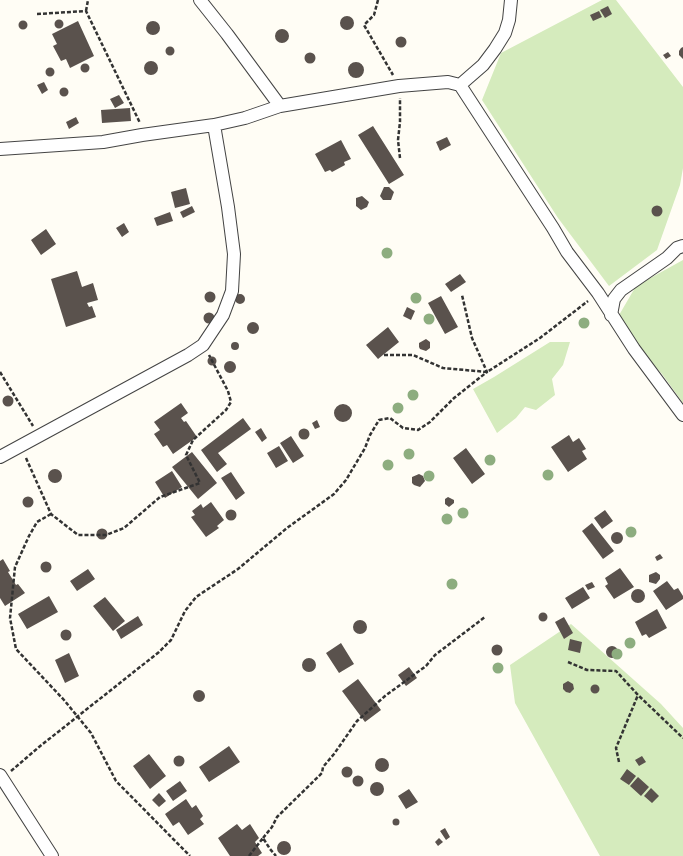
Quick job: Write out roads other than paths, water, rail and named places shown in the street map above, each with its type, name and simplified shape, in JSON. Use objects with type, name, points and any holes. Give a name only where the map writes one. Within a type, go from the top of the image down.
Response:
[{"type":"street","points":[[200,0],[280,106]]},
{"type":"street","points":[[460,85],[483,65],[505,33],[509,20],[511,0]]},
{"type":"street","points":[[0,150],[102,142],[214,125],[245,118],[280,106],[400,86],[448,82],[460,85],[567,252],[598,293],[610,315],[634,349],[683,415]]},
{"type":"street","points":[[0,457],[188,355],[203,345],[223,315],[232,291],[234,254],[228,207],[214,125]]},
{"type":"street","points":[[610,315],[617,294],[667,258],[677,248],[683,246]]},
{"type":"street","points":[[1,777],[52,856]]}]
